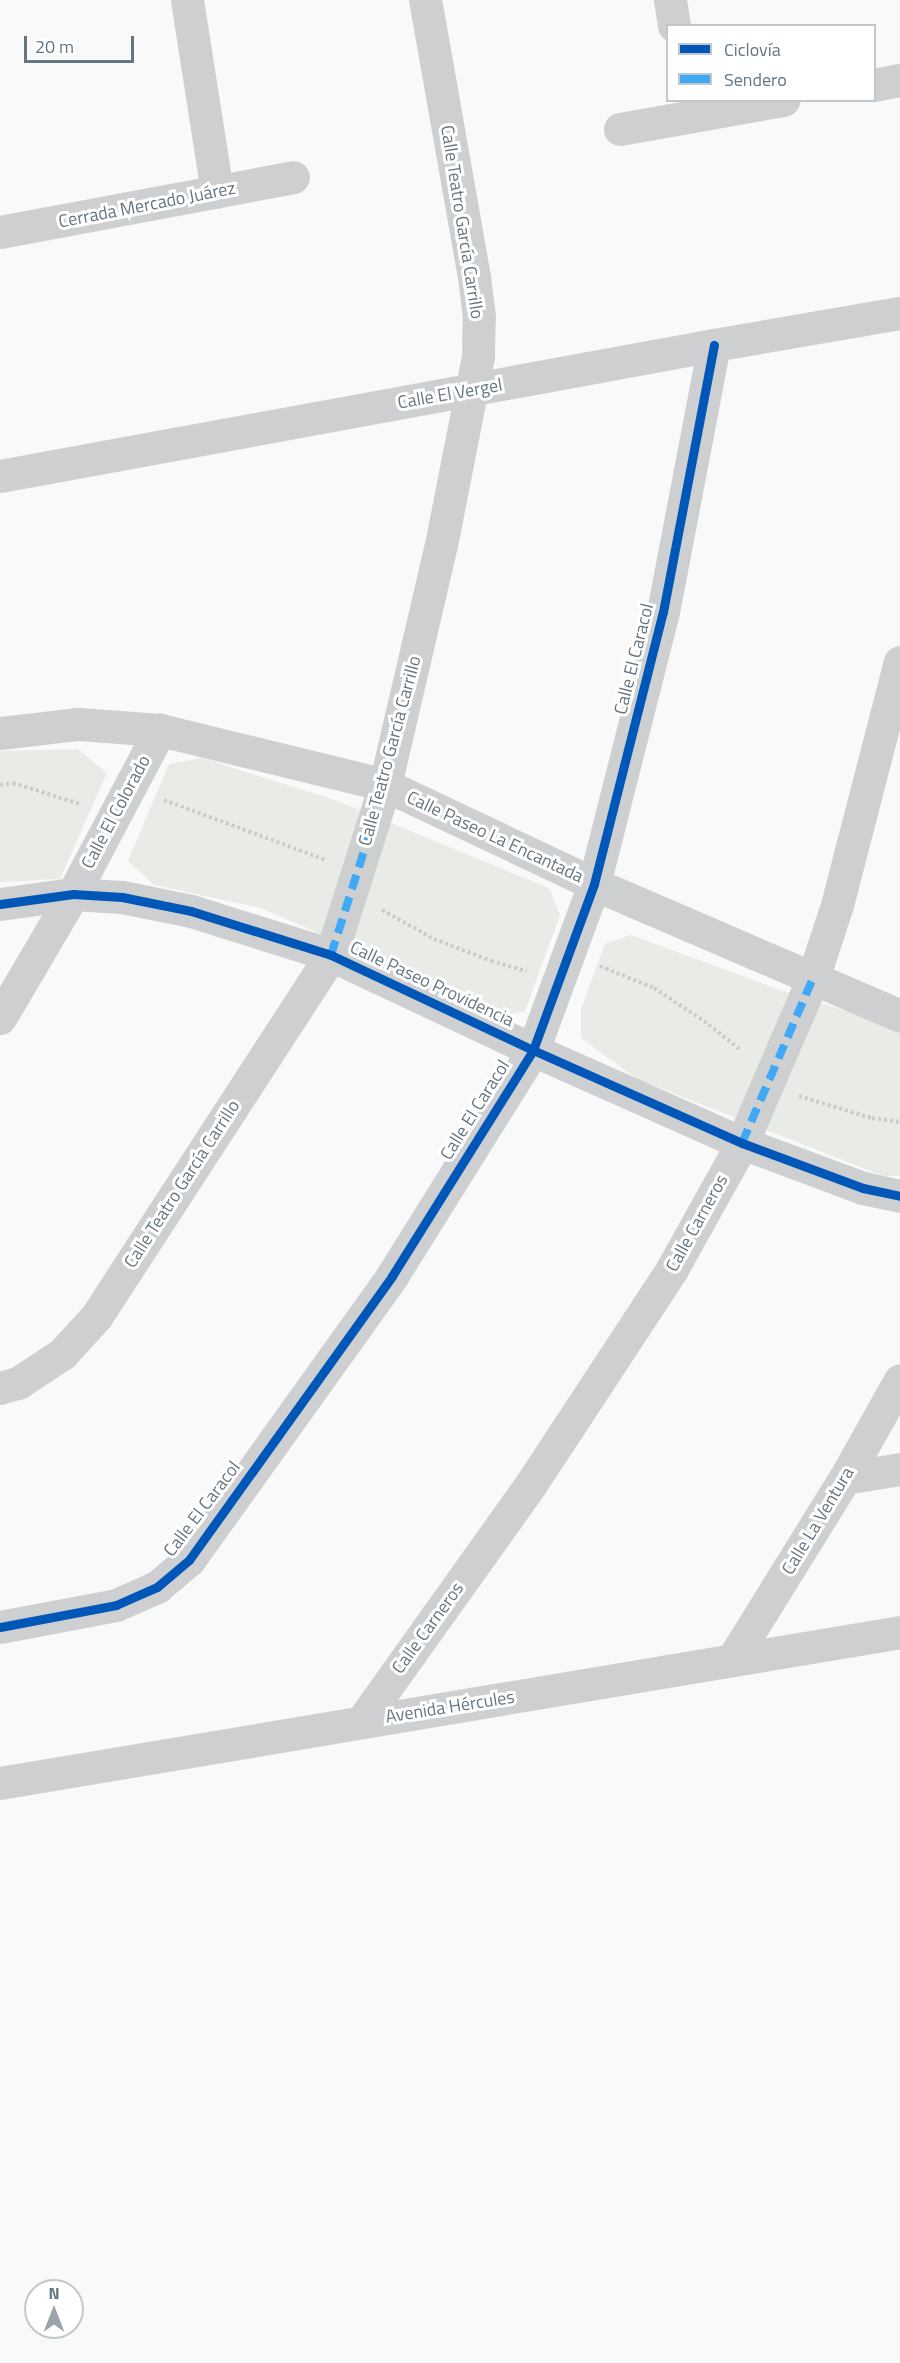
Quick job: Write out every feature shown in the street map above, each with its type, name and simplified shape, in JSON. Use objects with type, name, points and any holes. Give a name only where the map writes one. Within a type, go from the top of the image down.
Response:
[{"type":"street","points":[[187,0],[217,192]]},
{"type":"street","name":"Calle Teatro García Carrillo","points":[[0,1388],[18,1383],[62,1354],[96,1317],[331,955],[385,785],[441,545],[478,356],[477,297],[425,0]]},
{"type":"street","points":[[670,0],[674,24]]},
{"type":"street","points":[[876,84],[900,80]]},
{"type":"street","points":[[620,129],[686,109],[761,102]]},
{"type":"street","name":"Cerrada Mercado Juárez","points":[[0,232],[293,177]]},
{"type":"street","name":"Calle El Vergel","points":[[0,476],[714,345],[900,314]]},
{"type":"street","name":"Calle El Caracol","points":[[0,1627],[116,1605],[157,1587],[189,1560],[392,1276],[532,1050],[594,884],[663,612],[714,345]]},
{"type":"street","name":"Calle Carneros","points":[[362,1721],[531,1484],[672,1269],[742,1143],[813,978],[837,905],[900,662]]},
{"type":"street","name":"Calle Paseo La Encantada","points":[[0,733],[78,724],[160,730],[385,785],[594,884],[900,1016]]},
{"type":"street","name":"Calle El Colorado","points":[[0,1018],[73,894],[160,730]]},
{"type":"street","name":"Calle Paseo Providencia","points":[[0,904],[73,894],[156,902],[331,955],[532,1050],[742,1143],[863,1188],[900,1196]]},
{"type":"street","name":"Calle La Ventura","points":[[732,1660],[844,1478],[900,1380]]},
{"type":"street","points":[[844,1478],[900,1469]]},
{"type":"street","name":"Avenida Hércules","points":[[0,1783],[900,1632]]},
{"type":"path","points":[[0,785],[13,783],[87,806],[112,821]]},
{"type":"path","points":[[129,787],[356,877],[386,915],[434,939],[491,961],[564,967],[654,987],[704,1021],[769,1081],[872,1118],[900,1122]]},
{"type":"shaded area","points":[[78,749],[107,773],[60,879],[0,882],[0,751]]},
{"type":"shaded area","points":[[202,758],[335,800],[549,888],[560,915],[525,1011],[495,1017],[388,964],[261,908],[154,885],[128,861],[169,764]]},
{"type":"shaded area","points":[[631,935],[783,991],[900,1028],[900,1176],[883,1176],[637,1079],[581,1038],[581,1009],[605,944]]},
{"type":"marked path","points":[[331,955],[385,785]]},
{"type":"marked path","points":[[742,1143],[813,978]]},
{"type":"cycle path","points":[[0,1627],[116,1605],[157,1587],[189,1560],[392,1276],[533,1050],[594,884],[663,612],[714,345]]},
{"type":"cycle path","points":[[0,904],[73,894],[122,897],[191,911],[331,955],[533,1050],[742,1143],[863,1188],[900,1196]]}]
